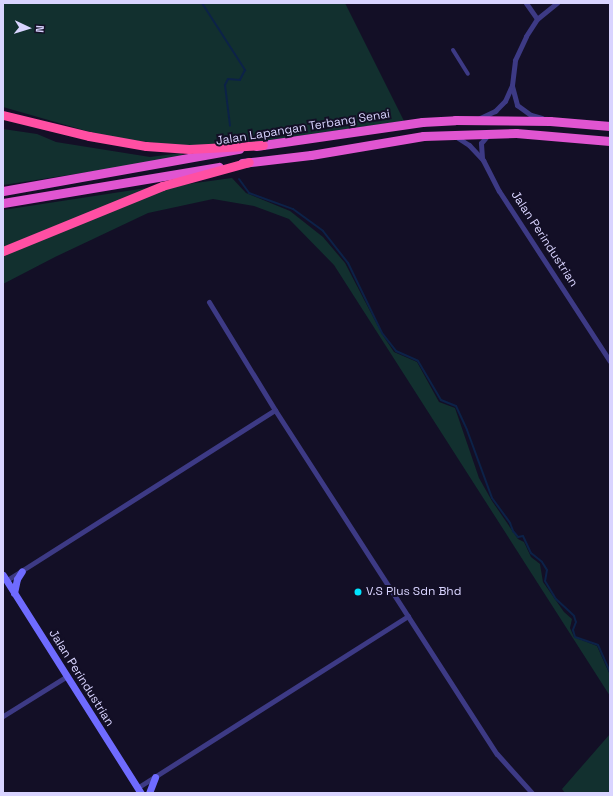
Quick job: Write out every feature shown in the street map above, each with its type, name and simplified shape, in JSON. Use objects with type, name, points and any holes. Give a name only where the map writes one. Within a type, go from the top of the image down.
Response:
[{"type":"highway","points":[[3,115],[89,136],[146,146],[189,149],[263,145]]},
{"type":"highway","points":[[3,119],[23,120]]},
{"type":"highway","name":"Jalan Lapangan Terbang Senai","points":[[3,191],[263,145],[422,122],[477,119],[550,121],[610,126]]},
{"type":"highway","name":"Jalan Lapangan Terbang Senai","points":[[3,203],[249,162],[311,155],[423,136],[516,133],[610,141]]},
{"type":"highway","points":[[3,251],[162,186],[249,162]]},
{"type":"main road","points":[[14,592],[17,579],[22,571]]},
{"type":"main road","name":"Jalan Perindustrian","points":[[5,578],[139,791]]},
{"type":"main road","points":[[149,793],[155,777]]},
{"type":"street","points":[[526,3],[536,19]]},
{"type":"street","points":[[477,119],[501,107],[512,85],[515,60],[526,36],[536,19],[558,3]]},
{"type":"street","points":[[453,50],[468,74]]},
{"type":"street","points":[[512,85],[517,105],[531,115],[550,121]]},
{"type":"street","points":[[483,160],[480,148],[481,143],[488,134]]},
{"type":"street","name":"Jalan Perindustrian","points":[[454,135],[469,145],[483,160],[499,191],[610,361]]},
{"type":"street","points":[[209,302],[275,410],[497,754],[532,793]]},
{"type":"street","points":[[5,578],[22,571],[275,410]]},
{"type":"street","points":[[139,791],[155,777],[408,616]]},
{"type":"street","points":[[3,716],[68,676]]},
{"type":"green space","points":[[3,3],[345,3],[404,121],[249,143],[194,147],[111,138],[3,107]]},
{"type":"green space","points":[[3,129],[37,134],[56,142],[150,157],[181,153],[185,156],[181,158],[3,185]]},
{"type":"green space","points":[[232,178],[246,193],[290,211],[323,237],[345,263],[382,334],[394,352],[417,362],[439,402],[455,408],[479,478],[492,501],[518,539],[524,542],[531,557],[540,564],[543,582],[564,612],[572,619],[570,628],[574,637],[597,646],[610,675],[610,696],[334,265],[289,219],[254,206],[213,199],[148,213],[55,257],[3,284],[3,254],[161,190],[188,184]]},
{"type":"green space","points":[[153,187],[3,247],[3,210]]},
{"type":"green space","points":[[610,734],[610,793],[565,793],[562,789]]},
{"type":"waterway","points":[[202,3],[245,70],[240,80],[228,79],[225,85],[230,126]]},
{"type":"waterway","points":[[239,179],[249,193],[293,209],[323,231],[348,263],[382,333],[396,351],[418,361],[441,400],[456,406],[467,430],[492,498],[510,523],[513,531],[518,537],[523,536],[531,553],[542,562],[547,570],[545,581],[556,599],[574,616],[576,622],[573,630],[575,637],[598,645],[610,672]]},
{"type":"place","name":"V.S Plus Sdn Bhd","points":[[358,592]]}]
